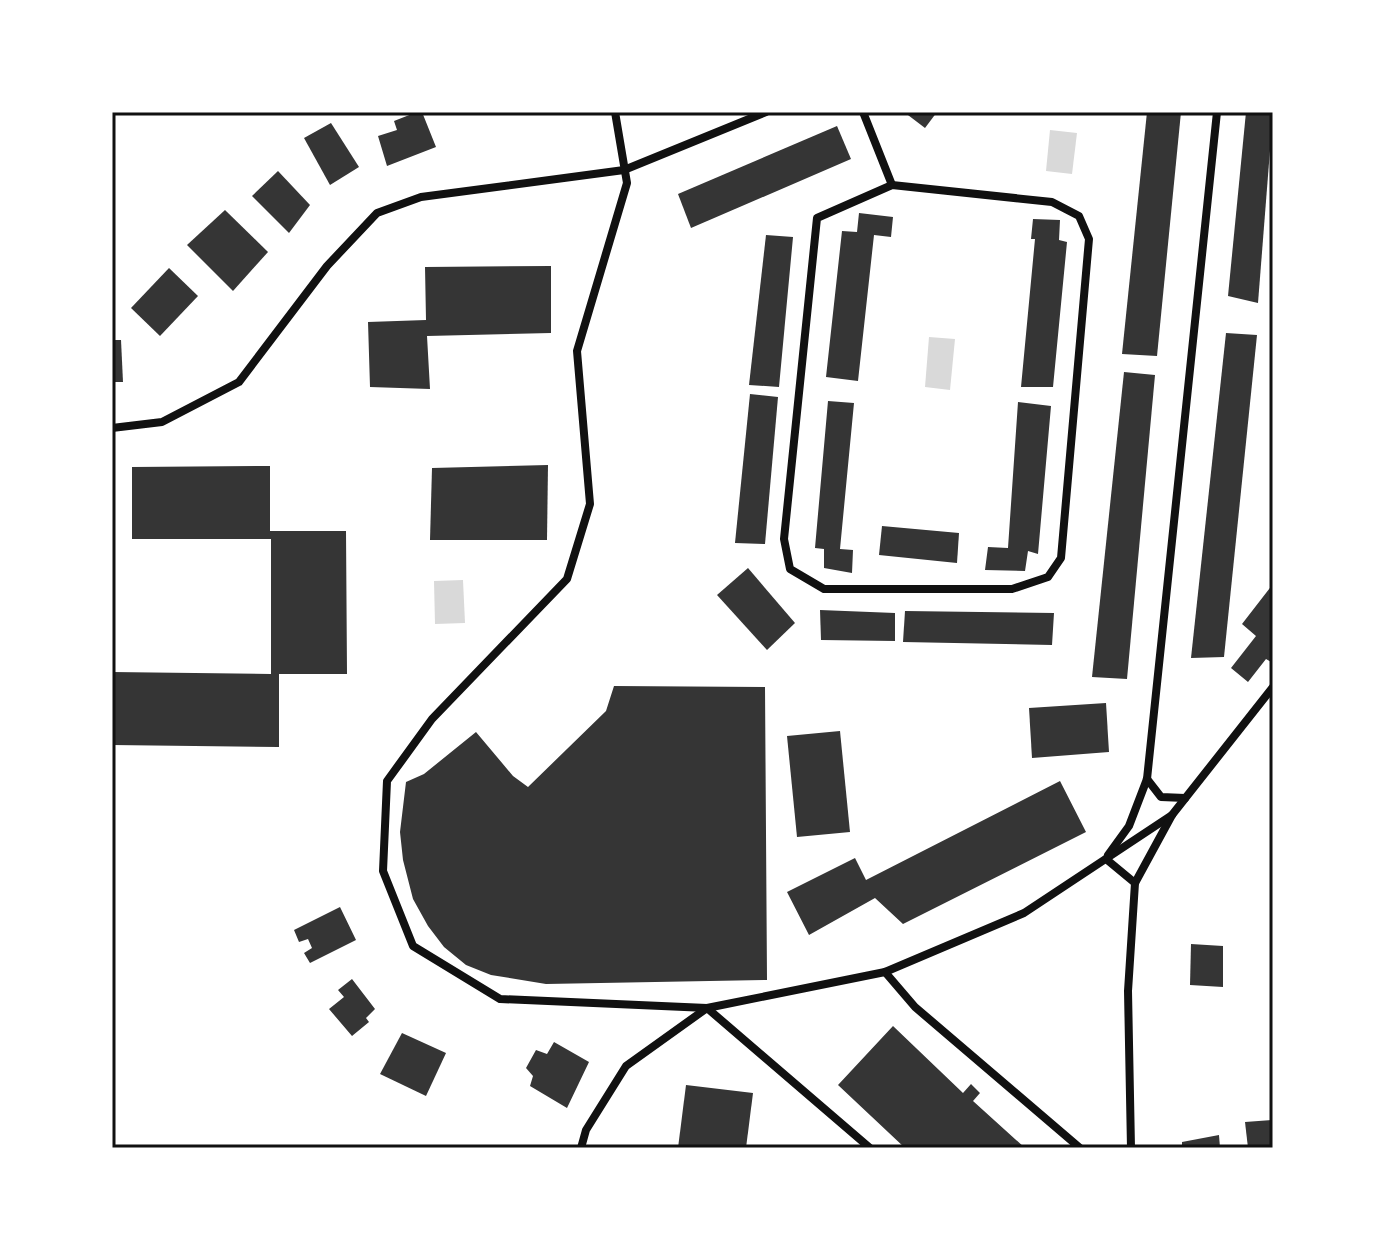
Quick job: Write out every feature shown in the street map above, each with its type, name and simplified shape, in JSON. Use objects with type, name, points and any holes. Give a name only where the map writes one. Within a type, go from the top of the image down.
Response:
[{"type":"street","points":[[615,112],[627,183],[577,351],[590,504],[567,579],[432,719],[387,781],[383,871],[413,946],[500,999],[707,1008],[885,972],[1024,913],[1172,815]]},
{"type":"street","points":[[112,428],[162,422],[239,382],[327,266],[377,213],[421,197],[624,170],[766,112]]},
{"type":"street","points":[[863,112],[892,185]]},
{"type":"street","points":[[1106,859],[1129,826],[1147,779],[1217,112]]},
{"type":"street","points":[[892,185],[1052,202],[1079,216],[1089,239],[1061,558],[1048,577],[1012,589],[824,589],[790,569],[784,539],[817,218],[892,185]]},
{"type":"street","points":[[1131,1148],[1128,991],[1135,883],[1172,815],[1273,687]]},
{"type":"street","points":[[1147,779],[1161,797],[1185,798]]},
{"type":"street","points":[[1106,859],[1135,883]]},
{"type":"street","points":[[885,972],[915,1007],[1080,1148]]},
{"type":"street","points":[[581,1148],[586,1130],[626,1066],[707,1008]]},
{"type":"street","points":[[707,1008],[870,1148]]},
{"type":"shaded area","points":[[1050,130],[1077,133],[1072,174],[1046,171]]},
{"type":"shaded area","points":[[929,337],[955,339],[950,390],[925,387]]},
{"type":"shaded area","points":[[463,580],[465,623],[435,624],[434,581]]},
{"type":"building","points":[[422,112],[436,147],[387,166],[378,136],[397,130],[394,121]]},
{"type":"building","points":[[904,112],[937,112],[925,128]]},
{"type":"building","points":[[1147,112],[1181,112],[1157,356],[1122,354]]},
{"type":"building","points":[[1246,112],[1273,112],[1258,303],[1228,296]]},
{"type":"building","points":[[331,123],[359,167],[330,185],[304,138]]},
{"type":"building","points":[[837,126],[851,159],[691,228],[678,194]]},
{"type":"building","points":[[278,171],[310,205],[289,233],[252,196]]},
{"type":"building","points":[[225,210],[268,252],[233,291],[187,245]]},
{"type":"building","points":[[859,213],[893,217],[891,237],[874,235],[858,381],[826,377],[842,231],[857,232]]},
{"type":"building","points":[[1033,219],[1060,220],[1059,240],[1067,242],[1053,387],[1021,387],[1035,239],[1031,239]]},
{"type":"building","points":[[766,235],[793,237],[779,387],[749,385]]},
{"type":"building","points":[[551,266],[551,333],[427,336],[430,389],[370,387],[368,322],[426,320],[425,267]]},
{"type":"building","points":[[169,268],[198,296],[160,336],[131,308]]},
{"type":"building","points":[[1226,333],[1257,335],[1224,657],[1191,658]]},
{"type":"building","points":[[112,340],[121,340],[123,382],[112,382]]},
{"type":"building","points":[[1124,372],[1155,375],[1127,679],[1092,677]]},
{"type":"building","points":[[750,394],[778,397],[765,544],[735,543]]},
{"type":"building","points":[[828,401],[854,403],[840,549],[853,550],[852,573],[824,568],[824,549],[815,548]]},
{"type":"building","points":[[1018,402],[1051,406],[1038,554],[1028,551],[1025,571],[985,570],[988,547],[1008,548]]},
{"type":"building","points":[[548,465],[547,540],[430,540],[432,468]]},
{"type":"building","points":[[270,466],[270,531],[346,531],[347,674],[279,674],[279,747],[112,745],[112,672],[271,674],[271,539],[132,539],[132,467]]},
{"type":"building","points":[[882,526],[959,533],[957,563],[879,555]]},
{"type":"building","points":[[748,568],[795,623],[767,650],[717,595]]},
{"type":"building","points":[[1273,584],[1273,663],[1266,659],[1248,682],[1231,668],[1256,636],[1242,624]]},
{"type":"building","points":[[820,610],[895,613],[895,641],[821,640]]},
{"type":"building","points":[[905,611],[1054,613],[1052,645],[903,642]]},
{"type":"building","points":[[614,686],[765,687],[767,980],[546,984],[491,975],[466,965],[444,947],[413,899],[400,832],[406,782],[424,774],[476,732],[513,776],[528,787],[606,711]]},
{"type":"building","points":[[1106,703],[1109,752],[1032,758],[1029,708]]},
{"type":"building","points":[[840,731],[850,832],[797,837],[787,736]]},
{"type":"building","points":[[1060,781],[1086,832],[903,924],[875,898],[809,935],[787,892],[855,858],[866,880]]},
{"type":"building","points":[[340,907],[356,940],[310,963],[304,953],[312,948],[308,939],[299,942],[294,930]]},
{"type":"building","points":[[1191,944],[1223,946],[1223,987],[1190,985]]},
{"type":"building","points":[[352,979],[375,1009],[366,1018],[369,1022],[352,1036],[329,1009],[344,997],[338,990]]},
{"type":"building","points":[[893,1026],[963,1093],[971,1084],[980,1093],[973,1101],[1025,1148],[905,1148],[838,1085]]},
{"type":"building","points":[[402,1033],[446,1053],[426,1096],[380,1074]]},
{"type":"building","points":[[554,1042],[589,1062],[567,1108],[530,1086],[533,1076],[526,1068],[536,1050],[547,1054]]},
{"type":"building","points":[[686,1085],[753,1093],[746,1148],[678,1148]]},
{"type":"building","points":[[1273,1120],[1273,1148],[1248,1148],[1245,1122]]},
{"type":"building","points":[[1219,1135],[1220,1148],[1182,1148],[1182,1142]]}]
